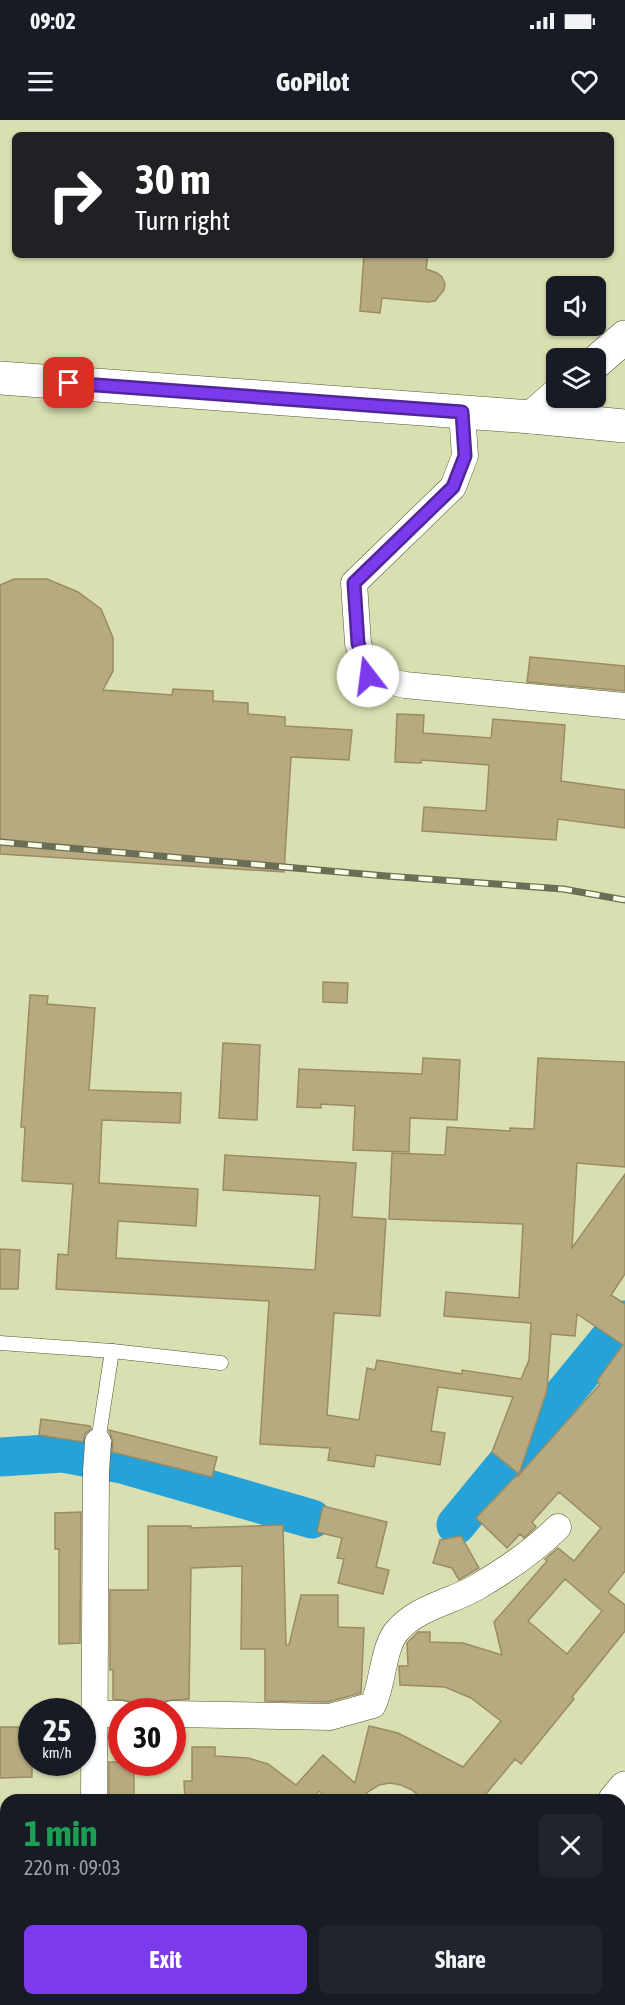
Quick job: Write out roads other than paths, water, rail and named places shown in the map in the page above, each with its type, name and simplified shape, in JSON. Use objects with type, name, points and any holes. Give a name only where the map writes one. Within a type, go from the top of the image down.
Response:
[{"type":"main road","points":[[606,354],[625,337]]},
{"type":"main road","points":[[0,378],[532,417],[625,426]]},
{"type":"main road","points":[[532,417],[546,405]]},
{"type":"street","points":[[462,412],[465,456],[453,487],[354,583],[358,643],[368,676],[405,685],[625,706]]},
{"type":"street","points":[[94,1698],[98,1442]]},
{"type":"street","points":[[186,1714],[330,1717],[373,1705],[395,1632],[412,1617],[476,1588],[538,1547],[558,1527]]},
{"type":"street","points":[[94,1776],[94,1794]]},
{"type":"lane","points":[[0,1344],[112,1351],[221,1363]]},
{"type":"lane","points":[[98,1442],[112,1351]]},
{"type":"waterway","points":[[456,1525],[625,1320]]},
{"type":"waterway","points":[[0,1457],[63,1453],[122,1464],[312,1519]]},
{"type":"railway","points":[[0,842],[563,889],[625,900]]}]
